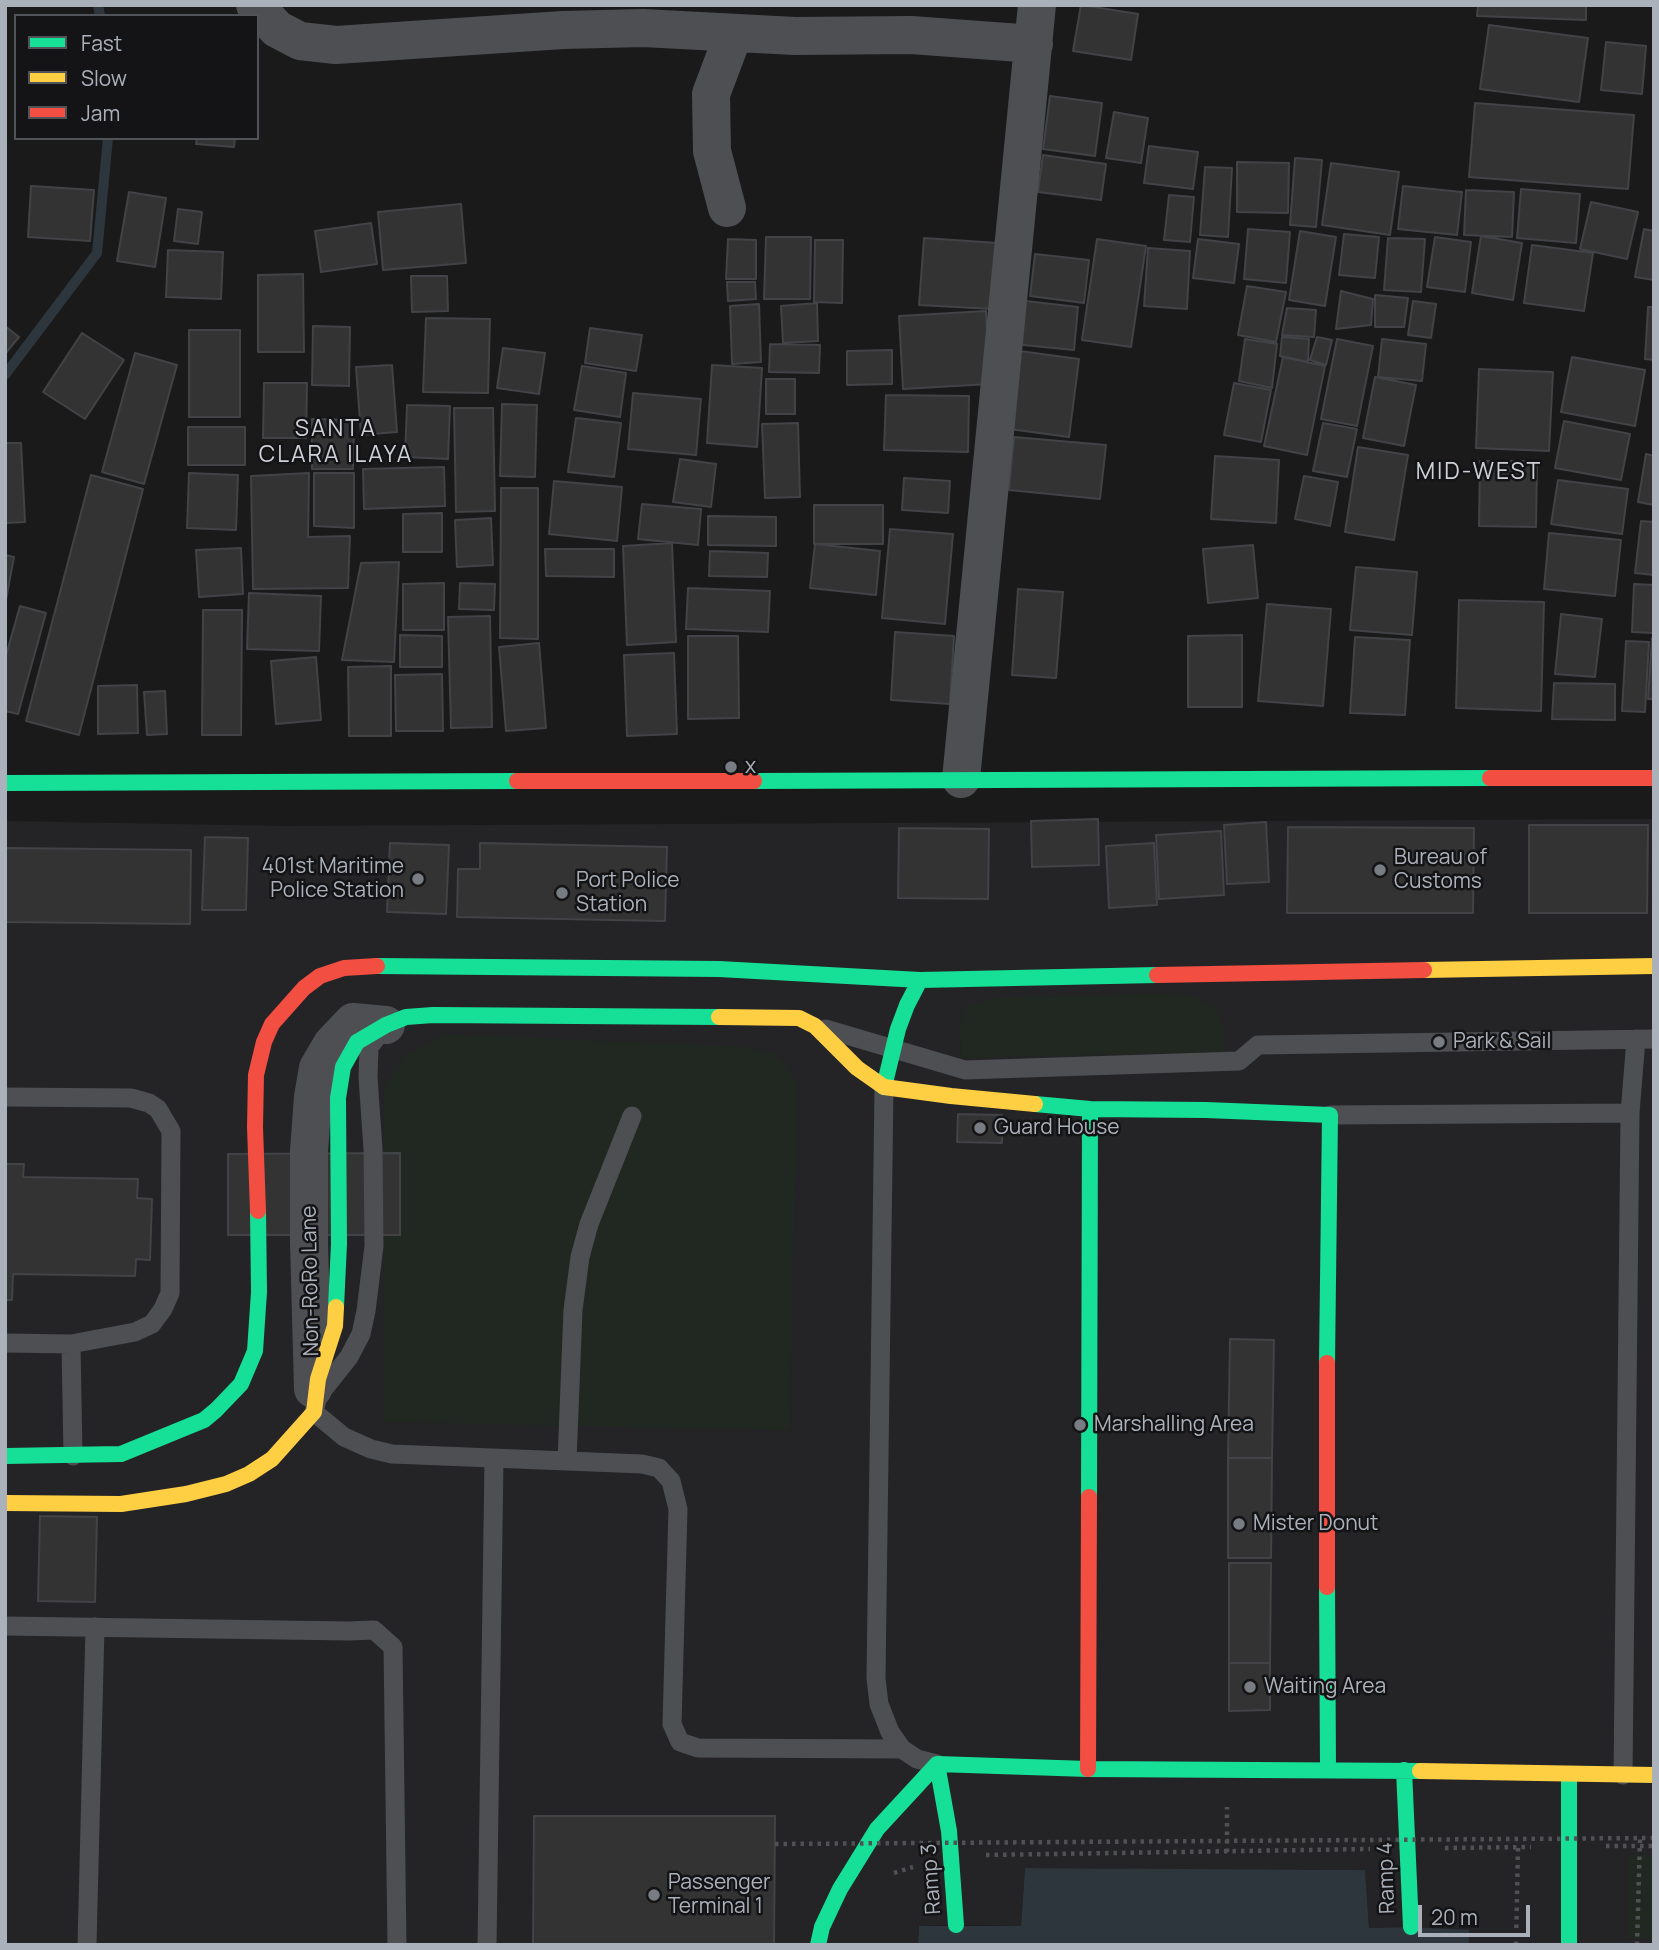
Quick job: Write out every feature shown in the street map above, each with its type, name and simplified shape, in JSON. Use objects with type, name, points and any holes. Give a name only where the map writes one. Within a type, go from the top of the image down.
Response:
[{"type":"main road","points":[[5,783],[1654,778]]},
{"type":"main road","points":[[5,1455],[121,1454],[204,1420],[241,1384],[255,1351],[258,1292],[256,1075],[264,1042],[272,1024],[304,988],[320,975],[344,968],[393,966],[719,969],[920,980],[1654,966]]},
{"type":"main road","points":[[884,1087],[893,1047],[907,1005],[920,980]]},
{"type":"main road","points":[[5,1503],[121,1504],[186,1494],[226,1484],[249,1474],[272,1459],[314,1412],[318,1379],[335,1326],[339,1244],[338,1098],[343,1067],[357,1042],[406,1017],[799,1018],[815,1026],[857,1068],[884,1087],[1090,1109],[1330,1115],[1326,1409],[1328,1769]]},
{"type":"main road","points":[[1088,1769],[1090,1109]]},
{"type":"main road","points":[[818,1945],[822,1927],[840,1889],[877,1829],[937,1764],[1088,1769],[1328,1769],[1654,1776]]},
{"type":"main road","name":"Ramp 3","points":[[937,1764],[949,1831],[956,1924]]},
{"type":"main road","name":"Ramp 4","points":[[1404,1770],[1410,1927]]},
{"type":"main road","points":[[1569,1774],[1569,1945]]},
{"type":"street","points":[[255,5],[276,29],[300,41],[336,45],[563,30],[643,28],[795,36],[911,35],[1034,44]]},
{"type":"street","points":[[961,779],[1037,5]]},
{"type":"street","points":[[727,208],[712,151],[711,94],[734,33]]},
{"type":"street","name":"Non-RoRo Lane","points":[[314,1412],[309,1151],[318,1068],[332,1044],[353,1022],[386,1025]]},
{"type":"lane","points":[[386,1025],[369,1047],[374,1246],[366,1311],[361,1334],[349,1357],[318,1395],[314,1412],[344,1437],[371,1449],[412,1456],[642,1464],[659,1468],[671,1480],[678,1508],[672,1724],[680,1742],[698,1748],[902,1749]]},
{"type":"lane","points":[[815,1026],[965,1070],[1239,1061],[1258,1045],[1645,1039],[1630,1113],[1623,1775]]},
{"type":"lane","points":[[884,1087],[876,1678],[879,1704],[890,1732],[902,1749],[917,1759],[937,1764]]},
{"type":"lane","points":[[5,1097],[131,1098],[149,1103],[158,1109],[171,1131],[170,1293],[152,1324],[135,1332],[71,1344],[5,1343]]},
{"type":"lane","points":[[1330,1115],[1630,1113]]},
{"type":"lane","points":[[567,1461],[573,1310],[580,1257],[589,1224],[632,1116]]},
{"type":"lane","points":[[71,1344],[73,1456]]},
{"type":"lane","points":[[486,1945],[494,1459]]},
{"type":"lane","points":[[5,1626],[374,1630],[393,1647],[397,1945]]},
{"type":"lane","points":[[87,1945],[96,1627]]},
{"type":"path","points":[[1637,1945],[1640,1838]]},
{"type":"path","points":[[775,1844],[1654,1838]]},
{"type":"path","points":[[840,1889],[951,1856],[1654,1846]]},
{"type":"path","points":[[1516,1945],[1518,1847]]},
{"type":"shaded area","points":[[1654,819],[1654,1945],[1469,1945],[1469,1931],[1411,1927],[1369,1928],[1365,1870],[1025,1868],[1021,1926],[919,1926],[918,1945],[5,1945],[5,821],[286,826]]},
{"type":"shaded area","points":[[1179,993],[1201,999],[1217,1010],[1225,1032],[1225,1052],[961,1058],[960,1021],[968,1007],[992,998]]},
{"type":"shaded area","points":[[444,1034],[744,1047],[772,1053],[783,1063],[797,1082],[790,1430],[383,1422],[384,1087],[407,1055]]},
{"type":"shaded area","points":[[1628,1855],[1654,1855],[1654,1939],[1628,1939]]},
{"type":"shaded area","points":[[1025,1868],[1365,1870],[1369,1928],[1469,1930],[1469,1945],[918,1945],[919,1926],[1021,1926]]},
{"type":"building","points":[[1081,5],[1138,14],[1131,60],[1073,51]]},
{"type":"building","points":[[1478,5],[1586,5],[1586,20],[1477,16]]},
{"type":"building","points":[[1489,25],[1588,38],[1579,102],[1480,89]]},
{"type":"building","points":[[1606,42],[1646,46],[1642,94],[1601,90]]},
{"type":"building","points":[[1050,96],[1102,103],[1095,156],[1043,149]]},
{"type":"building","points":[[1475,103],[1634,115],[1628,189],[1469,177]]},
{"type":"building","points":[[1114,112],[1148,118],[1141,163],[1106,158]]},
{"type":"building","points":[[197,140],[235,140],[234,147],[196,144]]},
{"type":"building","points":[[1149,146],[1198,152],[1193,189],[1144,183]]},
{"type":"building","points":[[1043,155],[1106,164],[1101,200],[1038,192]]},
{"type":"building","points":[[1295,158],[1322,160],[1316,227],[1290,225]]},
{"type":"building","points":[[1237,162],[1289,163],[1288,213],[1237,212]]},
{"type":"building","points":[[1331,163],[1399,172],[1390,235],[1322,225]]},
{"type":"building","points":[[1205,167],[1232,168],[1228,237],[1200,235]]},
{"type":"building","points":[[31,186],[94,190],[90,241],[28,237]]},
{"type":"building","points":[[1403,186],[1462,192],[1457,235],[1398,229]]},
{"type":"building","points":[[1521,189],[1580,194],[1576,243],[1517,238]]},
{"type":"building","points":[[1466,190],[1514,192],[1512,237],[1464,235]]},
{"type":"building","points":[[129,192],[166,198],[155,267],[117,261]]},
{"type":"building","points":[[1169,195],[1194,197],[1190,242],[1164,240]]},
{"type":"building","points":[[1591,202],[1638,212],[1627,259],[1580,249]]},
{"type":"building","points":[[461,204],[466,263],[383,270],[378,212]]},
{"type":"building","points":[[178,209],[202,212],[198,244],[174,241]]},
{"type":"building","points":[[371,223],[377,264],[321,272],[315,231]]},
{"type":"building","points":[[1248,229],[1290,232],[1286,283],[1244,279]]},
{"type":"building","points":[[1644,229],[1654,231],[1654,280],[1635,277]]},
{"type":"building","points":[[1300,231],[1336,237],[1325,306],[1289,300]]},
{"type":"building","points":[[1344,234],[1379,237],[1375,278],[1339,275]]},
{"type":"building","points":[[1481,236],[1522,243],[1513,300],[1472,293]]},
{"type":"building","points":[[766,237],[811,237],[810,299],[764,299]]},
{"type":"building","points":[[1435,237],[1471,242],[1465,292],[1427,287]]},
{"type":"building","points":[[924,238],[997,243],[993,309],[919,305]]},
{"type":"building","points":[[1388,238],[1425,239],[1421,292],[1384,290]]},
{"type":"building","points":[[728,239],[756,240],[756,279],[726,279]]},
{"type":"building","points":[[1097,239],[1146,246],[1131,347],[1082,340]]},
{"type":"building","points":[[1198,239],[1239,244],[1234,283],[1193,278]]},
{"type":"building","points":[[815,240],[843,240],[842,303],[814,302]]},
{"type":"building","points":[[1532,245],[1593,253],[1584,311],[1524,303]]},
{"type":"building","points":[[1148,248],[1190,251],[1187,309],[1144,306]]},
{"type":"building","points":[[168,250],[223,252],[221,299],[166,297]]},
{"type":"building","points":[[1035,254],[1089,260],[1084,303],[1030,296]]},
{"type":"building","points":[[303,274],[304,352],[258,352],[258,275]]},
{"type":"building","points":[[411,276],[447,276],[448,311],[412,312]]},
{"type":"building","points":[[727,282],[755,282],[756,299],[728,301]]},
{"type":"building","points":[[1247,286],[1286,292],[1276,342],[1238,335]]},
{"type":"building","points":[[1341,291],[1373,299],[1371,325],[1336,329]]},
{"type":"building","points":[[1375,295],[1408,298],[1404,327],[1375,327]]},
{"type":"building","points":[[1017,300],[1078,307],[1074,350],[1013,344]]},
{"type":"building","points":[[1413,301],[1436,304],[1431,338],[1408,335]]},
{"type":"building","points":[[817,303],[818,341],[783,343],[781,306]]},
{"type":"building","points":[[759,304],[761,362],[732,364],[730,306]]},
{"type":"building","points":[[1648,307],[1654,307],[1654,360],[1645,359]]},
{"type":"building","points":[[1287,308],[1316,310],[1314,337],[1282,335]]},
{"type":"building","points":[[986,311],[990,384],[903,389],[899,316]]},
{"type":"building","points":[[426,318],[490,319],[488,393],[423,392]]},
{"type":"building","points":[[5,326],[19,337],[5,354]]},
{"type":"building","points":[[313,326],[350,327],[349,386],[312,385]]},
{"type":"building","points":[[590,328],[642,335],[636,371],[585,363]]},
{"type":"building","points":[[189,330],[240,330],[240,417],[189,417]]},
{"type":"building","points":[[82,333],[124,360],[85,419],[43,392]]},
{"type":"building","points":[[1282,337],[1309,339],[1308,362],[1280,356]]},
{"type":"building","points":[[1317,337],[1332,340],[1326,365],[1310,360]]},
{"type":"building","points":[[1245,339],[1277,344],[1272,388],[1239,381]]},
{"type":"building","points":[[1337,339],[1373,346],[1357,426],[1321,419]]},
{"type":"building","points":[[1382,339],[1426,344],[1422,381],[1378,377]]},
{"type":"building","points":[[770,344],[820,345],[819,373],[769,372]]},
{"type":"building","points":[[503,348],[545,353],[539,394],[497,388]]},
{"type":"building","points":[[892,350],[892,384],[847,385],[847,351]]},
{"type":"building","points":[[1012,350],[1079,359],[1069,437],[1002,428]]},
{"type":"building","points":[[135,353],[177,365],[144,484],[102,472]]},
{"type":"building","points":[[1283,357],[1325,366],[1307,455],[1264,446]]},
{"type":"building","points":[[1572,357],[1645,370],[1635,426],[1561,412]]},
{"type":"building","points":[[392,365],[397,432],[361,435],[356,367]]},
{"type":"building","points":[[712,365],[762,368],[757,447],[707,443]]},
{"type":"building","points":[[582,366],[626,373],[620,417],[574,410]]},
{"type":"building","points":[[1479,369],[1553,372],[1549,451],[1476,448]]},
{"type":"building","points":[[1375,377],[1416,385],[1404,446],[1363,438]]},
{"type":"building","points":[[766,379],[795,379],[795,414],[766,414]]},
{"type":"building","points":[[264,383],[307,383],[306,438],[263,438]]},
{"type":"building","points":[[1234,383],[1271,390],[1261,442],[1224,435]]},
{"type":"building","points":[[633,393],[701,399],[696,455],[628,449]]},
{"type":"building","points":[[886,395],[969,396],[968,452],[884,450]]},
{"type":"building","points":[[502,404],[537,405],[535,477],[500,476]]},
{"type":"building","points":[[407,405],[450,406],[448,459],[405,457]]},
{"type":"building","points":[[454,408],[493,408],[495,511],[456,512]]},
{"type":"building","points":[[576,418],[621,423],[614,477],[568,472]]},
{"type":"building","points":[[312,419],[354,420],[353,469],[312,469]]},
{"type":"building","points":[[1564,421],[1630,434],[1621,480],[1555,468]]},
{"type":"building","points":[[798,423],[800,497],[765,498],[762,424]]},
{"type":"building","points":[[1323,423],[1357,429],[1347,477],[1313,471]]},
{"type":"building","points":[[188,427],[245,427],[245,465],[188,465]]},
{"type":"building","points":[[1014,437],[1106,445],[1100,499],[1009,490]]},
{"type":"building","points":[[5,443],[21,443],[25,522],[5,523]]},
{"type":"building","points":[[1358,447],[1408,455],[1394,540],[1345,532]]},
{"type":"building","points":[[1646,454],[1654,456],[1654,505],[1638,502]]},
{"type":"building","points":[[1215,456],[1279,460],[1276,523],[1211,519]]},
{"type":"building","points":[[680,459],[716,464],[711,507],[673,502]]},
{"type":"building","points":[[1480,461],[1537,461],[1536,527],[1479,526]]},
{"type":"building","points":[[444,467],[445,506],[364,509],[363,469]]},
{"type":"building","points":[[189,473],[238,475],[236,530],[187,528]]},
{"type":"building","points":[[309,473],[308,537],[350,536],[348,588],[253,589],[251,476]]},
{"type":"building","points":[[314,473],[354,473],[354,528],[314,526]]},
{"type":"building","points":[[91,475],[143,489],[79,735],[26,721]]},
{"type":"building","points":[[1304,476],[1338,482],[1330,526],[1295,519]]},
{"type":"building","points":[[904,478],[950,481],[948,513],[902,510]]},
{"type":"building","points":[[1558,480],[1628,489],[1622,534],[1551,524]]},
{"type":"building","points":[[554,481],[622,487],[617,541],[549,534]]},
{"type":"building","points":[[501,488],[538,488],[538,639],[500,638]]},
{"type":"building","points":[[642,504],[701,509],[698,545],[638,539]]},
{"type":"building","points":[[814,505],[883,505],[883,544],[814,544]]},
{"type":"building","points":[[442,513],[442,552],[403,552],[403,514]]},
{"type":"building","points":[[708,516],[776,517],[776,546],[708,545]]},
{"type":"building","points":[[491,518],[493,565],[457,567],[455,520]]},
{"type":"building","points":[[1641,521],[1654,522],[1654,575],[1635,573]]},
{"type":"building","points":[[890,529],[953,534],[945,624],[882,618]]},
{"type":"building","points":[[1549,533],[1621,540],[1615,596],[1544,589]]},
{"type":"building","points":[[672,543],[676,642],[627,645],[623,546]]},
{"type":"building","points":[[815,544],[880,551],[876,595],[810,588]]},
{"type":"building","points":[[1253,545],[1258,598],[1208,603],[1203,549]]},
{"type":"building","points":[[241,548],[243,594],[199,597],[196,550]]},
{"type":"building","points":[[545,549],[614,549],[614,577],[546,576]]},
{"type":"building","points":[[710,551],[768,553],[767,577],[709,576]]},
{"type":"building","points":[[5,555],[14,557],[5,605]]},
{"type":"building","points":[[399,562],[394,662],[342,660],[361,563]]},
{"type":"building","points":[[1356,567],[1417,572],[1412,635],[1350,630]]},
{"type":"building","points":[[444,583],[444,630],[403,630],[403,584]]},
{"type":"building","points":[[460,583],[495,584],[494,610],[459,609]]},
{"type":"building","points":[[1634,584],[1654,585],[1654,633],[1632,632]]},
{"type":"building","points":[[688,588],[770,591],[768,632],[686,629]]},
{"type":"building","points":[[1018,589],[1063,592],[1056,678],[1012,675]]},
{"type":"building","points":[[249,593],[321,596],[319,651],[247,649]]},
{"type":"building","points":[[1459,600],[1544,602],[1541,711],[1456,708]]},
{"type":"building","points":[[1267,604],[1331,609],[1323,706],[1258,701]]},
{"type":"building","points":[[20,606],[46,613],[18,714],[5,711],[5,659]]},
{"type":"building","points":[[203,610],[242,610],[241,735],[202,735]]},
{"type":"building","points":[[1561,614],[1602,619],[1595,677],[1555,674]]},
{"type":"building","points":[[490,616],[492,727],[451,728],[448,617]]},
{"type":"building","points":[[895,632],[954,636],[950,704],[891,700]]},
{"type":"building","points":[[400,635],[442,636],[442,667],[400,667]]},
{"type":"building","points":[[1242,635],[1242,707],[1188,707],[1188,636]]},
{"type":"building","points":[[688,636],[738,636],[739,718],[688,719]]},
{"type":"building","points":[[1355,637],[1410,640],[1405,715],[1350,713]]},
{"type":"building","points":[[1652,638],[1654,699],[1648,699]]},
{"type":"building","points":[[1626,641],[1649,642],[1645,712],[1622,711]]},
{"type":"building","points":[[539,643],[546,728],[506,731],[499,647]]},
{"type":"building","points":[[674,653],[677,734],[627,736],[624,655]]},
{"type":"building","points":[[316,657],[321,720],[276,724],[271,661]]},
{"type":"building","points":[[391,666],[391,736],[349,736],[348,667]]},
{"type":"building","points":[[442,674],[443,731],[396,731],[395,675]]},
{"type":"building","points":[[1554,683],[1615,684],[1615,720],[1552,719]]},
{"type":"building","points":[[137,685],[138,733],[98,734],[98,686]]},
{"type":"building","points":[[165,691],[167,734],[147,735],[144,692]]},
{"type":"building","points":[[1098,819],[1099,865],[1032,867],[1031,821]]},
{"type":"building","points":[[1266,822],[1269,882],[1227,884],[1224,825]]},
{"type":"building","points":[[1529,825],[1648,825],[1647,913],[1529,913]]},
{"type":"building","name":"Bureau of Customs","points":[[1288,827],[1474,828],[1473,913],[1287,913]]},
{"type":"building","points":[[899,828],[989,829],[988,899],[898,898]]},
{"type":"building","points":[[1221,831],[1224,895],[1159,899],[1156,835]]},
{"type":"building","points":[[205,837],[248,838],[246,910],[202,910]]},
{"type":"building","name":"401st Maritime Police Station","points":[[390,843],[449,845],[446,914],[387,912]]},
{"type":"building","name":"Port Police Station","points":[[480,843],[667,847],[665,921],[457,917],[458,869],[480,869]]},
{"type":"building","points":[[1154,843],[1157,905],[1109,908],[1106,846]]},
{"type":"building","points":[[5,848],[191,850],[190,924],[5,922]]},
{"type":"building","name":"Guard House","points":[[958,1114],[1002,1115],[1002,1143],[957,1142]]},
{"type":"building","points":[[400,1153],[400,1235],[228,1235],[228,1154]]},
{"type":"building","points":[[5,1164],[24,1164],[23,1177],[138,1179],[137,1198],[152,1199],[150,1260],[136,1259],[135,1276],[13,1274],[12,1300],[5,1300]]},
{"type":"building","points":[[1230,1339],[1274,1340],[1272,1458],[1228,1458]]},
{"type":"building","points":[[1228,1458],[1272,1458],[1271,1558],[1228,1558]]},
{"type":"building","points":[[40,1516],[97,1517],[95,1602],[38,1601]]},
{"type":"building","points":[[1229,1563],[1271,1563],[1270,1663],[1229,1663]]},
{"type":"building","name":"Waiting Area","points":[[1229,1663],[1270,1663],[1270,1710],[1229,1711]]},
{"type":"building","name":"Passenger Terminal 1","points":[[534,1816],[775,1816],[774,1945],[533,1945]]},
{"type":"waterway","points":[[98,5],[100,14]]},
{"type":"waterway","points":[[5,375],[97,253],[108,140]]},
{"type":"traffic: fast","points":[[754,781],[1490,778]]},
{"type":"traffic: fast","points":[[5,783],[517,781]]},
{"type":"traffic: fast","points":[[377,966],[719,969],[920,980],[1157,975]]},
{"type":"traffic: fast","points":[[884,1087],[898,1029],[920,980]]},
{"type":"traffic: fast","points":[[336,1307],[339,1244],[338,1098],[343,1067],[357,1042],[406,1017],[433,1015],[719,1017]]},
{"type":"traffic: fast","points":[[1035,1104],[1090,1109],[1330,1115],[1327,1363]]},
{"type":"traffic: fast","points":[[1089,1497],[1090,1109]]},
{"type":"traffic: fast","points":[[5,1456],[121,1454],[204,1420],[216,1410],[241,1384],[255,1351],[259,1292],[258,1211]]},
{"type":"traffic: fast","points":[[1327,1587],[1328,1769]]},
{"type":"traffic: fast","points":[[937,1764],[949,1831],[956,1925]]},
{"type":"traffic: fast","points":[[818,1945],[822,1927],[840,1889],[877,1829],[937,1764],[1088,1769],[1420,1771]]},
{"type":"traffic: fast","points":[[1404,1770],[1411,1927]]},
{"type":"traffic: fast","points":[[1569,1774],[1569,1945]]},
{"type":"traffic: slow","points":[[1424,970],[1654,966]]},
{"type":"traffic: slow","points":[[719,1017],[799,1018],[815,1026],[857,1068],[884,1087],[1035,1104]]},
{"type":"traffic: slow","points":[[5,1503],[121,1504],[186,1494],[226,1484],[249,1474],[272,1459],[314,1412],[318,1379],[335,1326],[336,1307]]},
{"type":"traffic: slow","points":[[1420,1771],[1654,1775]]},
{"type":"traffic: jam","points":[[1490,778],[1654,778]]},
{"type":"traffic: jam","points":[[517,781],[754,781]]},
{"type":"traffic: jam","points":[[258,1211],[256,1075],[264,1042],[272,1024],[304,988],[320,976],[344,968],[377,966]]},
{"type":"traffic: jam","points":[[1157,975],[1424,970]]},
{"type":"traffic: jam","points":[[1327,1363],[1327,1587]]},
{"type":"traffic: jam","points":[[1088,1769],[1089,1497]]},
{"type":"place","name":"x","points":[[731,767]]},
{"type":"place","name":"Bureau of Customs","points":[[1380,870]]},
{"type":"place","name":"401st Maritime Police Station","points":[[418,879]]},
{"type":"place","name":"Port Police Station","points":[[562,893]]},
{"type":"place","name":"Park & Sail","points":[[1439,1042]]},
{"type":"place","name":"Guard House","points":[[980,1128]]},
{"type":"place","name":"Marshalling Area","points":[[1080,1425]]},
{"type":"place","name":"Mister Donut","points":[[1239,1524]]},
{"type":"place","name":"Waiting Area","points":[[1250,1687]]},
{"type":"place","name":"Passenger Terminal 1","points":[[654,1895]]},
{"type":"district","name":"SANTA CLARA ILAYA","points":[[336,443]]},
{"type":"district","name":"MID-WEST","points":[[1479,473]]}]
